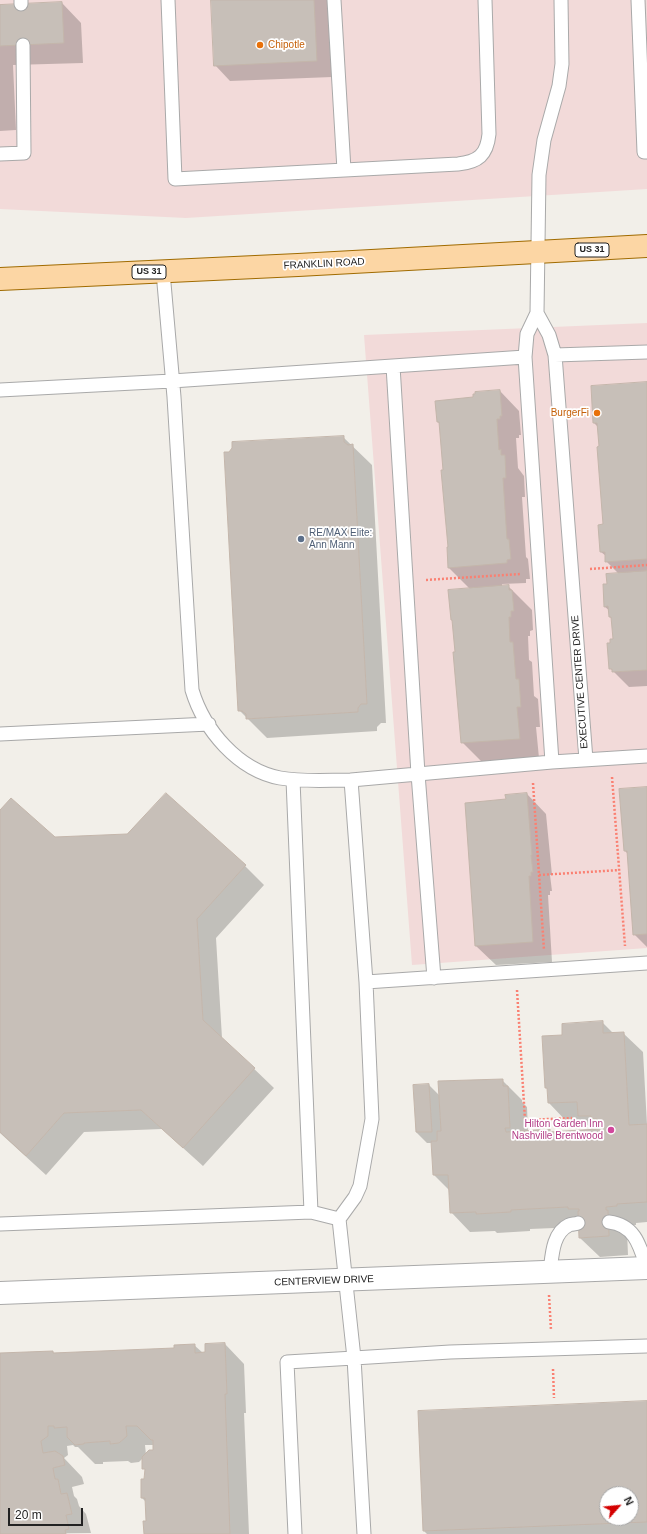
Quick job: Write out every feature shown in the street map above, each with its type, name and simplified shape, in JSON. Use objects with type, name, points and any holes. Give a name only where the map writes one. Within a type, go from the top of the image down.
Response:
[{"type":"main road","name":"FRANKLIN ROAD","points":[[0,279],[537,253],[647,246]]},
{"type":"street","name":"CENTERVIEW DRIVE","points":[[0,1293],[347,1281],[647,1268]]},
{"type":"lane","points":[[168,0],[175,179],[467,163],[475,160],[482,154],[488,144],[490,128],[485,0]]},
{"type":"lane","points":[[334,0],[344,170]]},
{"type":"lane","points":[[552,762],[525,358],[527,334],[537,313],[539,175],[544,140],[559,86],[562,64],[561,0]]},
{"type":"lane","points":[[638,0],[644,152],[647,152]]},
{"type":"lane","points":[[0,154],[24,154],[23,45]]},
{"type":"lane","name":"EXECUTIVE CENTER DRIVE","points":[[163,272],[172,381],[192,690],[196,704],[208,724],[222,743],[236,756],[250,766],[278,777],[293,780],[350,780],[586,760],[555,355],[549,335],[537,313]]},
{"type":"lane","points":[[555,355],[647,352]]},
{"type":"lane","points":[[0,390],[172,381],[525,358]]},
{"type":"lane","points":[[394,366],[418,774],[434,978]]},
{"type":"lane","points":[[0,734],[208,724]]},
{"type":"lane","points":[[586,760],[647,756]]},
{"type":"lane","points":[[293,780],[311,1212]]},
{"type":"lane","points":[[350,780],[366,982],[372,1119],[360,1186],[355,1197],[339,1219],[347,1281],[354,1358],[364,1534]]},
{"type":"lane","points":[[366,982],[647,963]]},
{"type":"lane","points":[[0,1224],[311,1212],[339,1219]]},
{"type":"lane","points":[[609,1222],[618,1223],[631,1232],[640,1247],[647,1268]]},
{"type":"lane","points":[[550,1272],[552,1251],[557,1238],[569,1225],[578,1223]]},
{"type":"lane","points":[[295,1534],[287,1362],[450,1352],[647,1346]]},
{"type":"path","points":[[611,758],[626,964]]},
{"type":"path","points":[[532,764],[545,970]]},
{"type":"path","points":[[539,875],[619,870]]},
{"type":"path","points":[[516,973],[525,1120],[572,1118]]},
{"type":"shaded area","points":[[0,0],[647,0],[647,189],[186,218],[0,209]]},
{"type":"shaded area","points":[[647,323],[647,948],[412,965],[364,335]]},
{"type":"building","points":[[211,0],[314,0],[317,61],[214,66]]},
{"type":"building","points":[[62,2],[64,43],[0,46],[0,5]]},
{"type":"building","points":[[647,382],[647,559],[605,562],[605,552],[600,552],[598,525],[603,524],[597,447],[599,446],[597,423],[593,423],[591,386]]},
{"type":"building","points":[[500,390],[502,416],[500,416],[500,419],[497,419],[499,450],[501,449],[501,455],[505,455],[506,478],[503,478],[507,539],[509,539],[511,559],[507,560],[507,563],[448,568],[448,547],[441,470],[443,470],[439,422],[437,422],[435,401],[473,397],[475,392]]},
{"type":"building","points":[[344,436],[344,442],[348,445],[353,444],[367,704],[361,704],[358,708],[358,712],[246,719],[246,714],[242,711],[238,711],[224,452],[229,452],[232,448],[232,442]]},
{"type":"building","points":[[647,571],[647,670],[612,672],[612,669],[609,669],[607,643],[610,643],[610,639],[613,639],[611,617],[609,617],[608,606],[604,607],[603,584],[607,584],[606,574]]},
{"type":"building","points":[[509,585],[509,590],[512,590],[514,611],[511,611],[511,617],[509,617],[510,642],[513,642],[516,679],[519,679],[521,707],[517,707],[520,739],[461,743],[453,652],[455,652],[448,590]]},
{"type":"building","points":[[647,787],[647,934],[633,935],[627,851],[624,851],[619,789]]},
{"type":"building","points":[[166,793],[246,865],[197,919],[203,1020],[255,1068],[183,1148],[141,1110],[64,1113],[26,1156],[0,1132],[0,810],[11,798],[55,837],[127,834]]},
{"type":"building","points":[[527,793],[533,872],[531,872],[531,876],[529,876],[533,942],[475,946],[465,803],[506,799],[505,795]]},
{"type":"building","name":"Hilton Garden Inn Nashville Brentwood","points":[[603,1021],[603,1033],[624,1032],[629,1125],[647,1124],[647,1202],[617,1204],[617,1206],[606,1207],[606,1210],[608,1210],[609,1236],[579,1238],[579,1209],[568,1209],[568,1207],[511,1210],[511,1212],[476,1214],[476,1212],[450,1213],[448,1175],[433,1175],[431,1141],[437,1141],[437,1131],[441,1131],[438,1081],[503,1079],[503,1086],[508,1086],[510,1128],[505,1128],[506,1132],[550,1129],[550,1132],[598,1129],[597,1119],[592,1119],[591,1116],[578,1116],[577,1102],[548,1103],[547,1088],[545,1088],[542,1036],[562,1035],[562,1024]]},
{"type":"building","points":[[429,1084],[432,1132],[416,1132],[413,1085]]},
{"type":"building","points":[[225,1343],[227,1394],[225,1394],[230,1534],[144,1534],[143,1521],[146,1521],[145,1498],[141,1498],[141,1479],[144,1479],[145,1469],[142,1469],[142,1457],[149,1450],[153,1450],[153,1440],[151,1440],[137,1426],[126,1426],[127,1436],[119,1443],[110,1444],[110,1441],[75,1445],[67,1437],[67,1427],[54,1428],[54,1426],[48,1426],[48,1436],[41,1441],[43,1453],[55,1451],[63,1456],[65,1465],[53,1468],[55,1479],[58,1479],[61,1494],[67,1493],[72,1514],[66,1515],[69,1529],[65,1530],[66,1534],[0,1534],[0,1353],[53,1351],[53,1353],[174,1348],[174,1345],[195,1344],[195,1353],[205,1352],[205,1344]]},
{"type":"building","points":[[647,1401],[647,1522],[639,1522],[639,1486],[599,1486],[599,1524],[423,1531],[418,1411]]},
{"type":"place","name":"Chipotle","points":[[260,45]]},
{"type":"place","name":"BurgerFi","points":[[597,413]]},
{"type":"place","name":"RE/MAX Elite: Ann Mann","points":[[301,539]]},
{"type":"place","name":"Hilton Garden Inn Nashville Brentwood","points":[[611,1130]]}]
